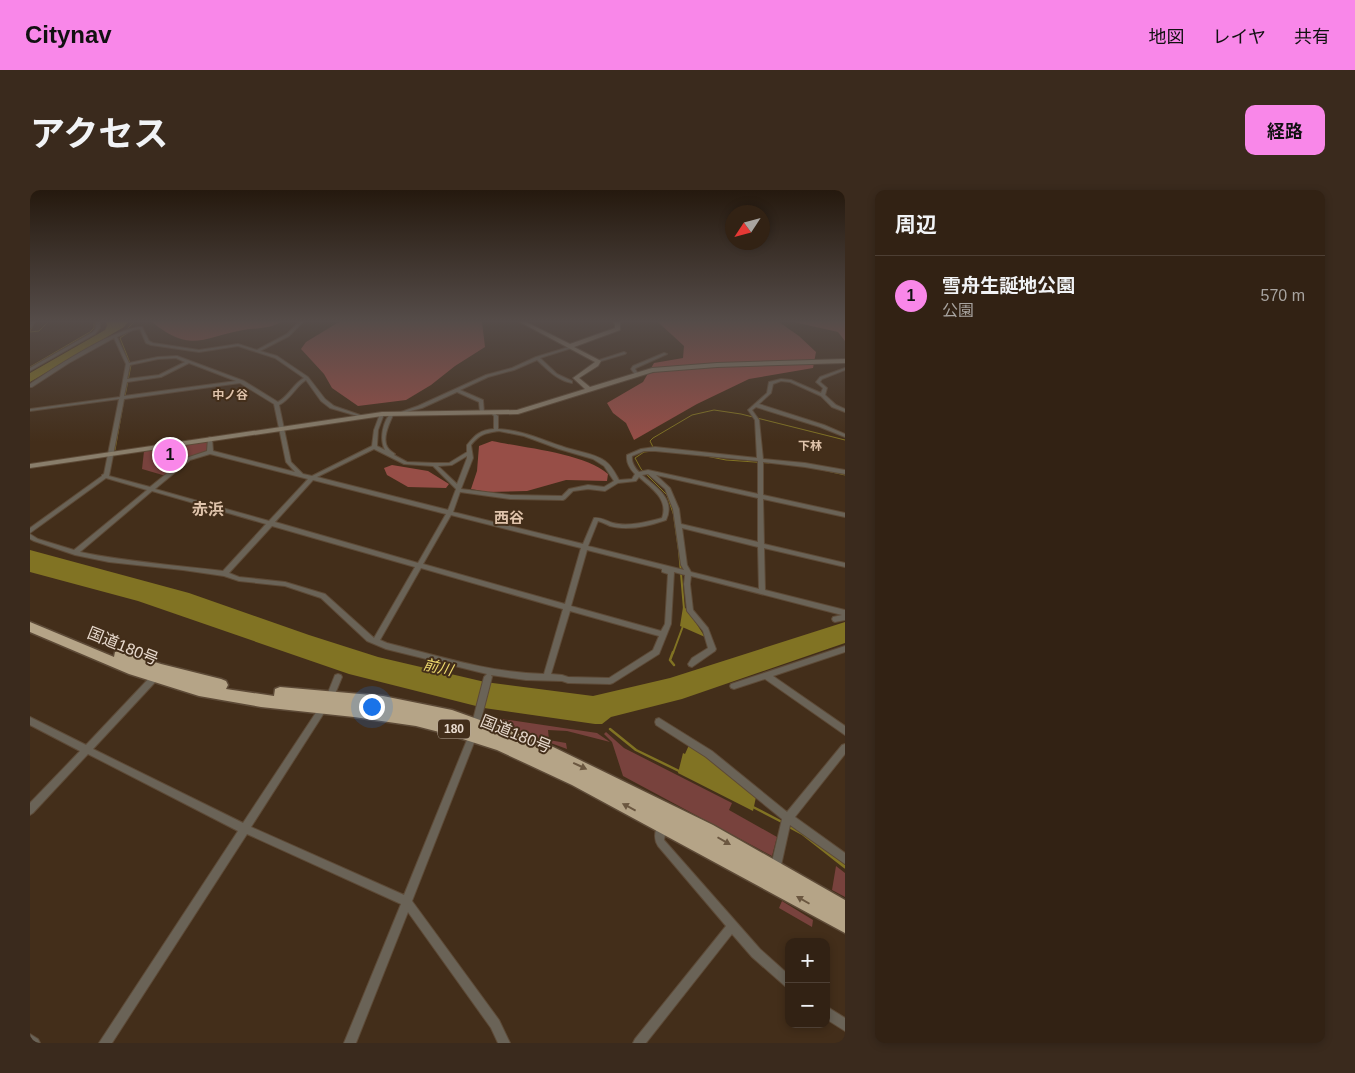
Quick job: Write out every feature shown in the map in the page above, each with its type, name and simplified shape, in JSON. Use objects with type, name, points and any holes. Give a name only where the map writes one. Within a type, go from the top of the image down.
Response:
[{"type":"highway","name":"国道180号","points":[[30,618],[122,656],[158,674]]},
{"type":"highway","name":"国道180号","points":[[30,627],[199,690],[327,702],[474,730],[579,780],[664,817],[774,876],[845,910]]},
{"type":"highway","name":"国道180号","points":[[774,876],[845,924]]},
{"type":"street","points":[[30,370],[44,362]]},
{"type":"street","points":[[30,386],[71,362]]},
{"type":"street","points":[[30,531],[107,474],[127,381],[128,364],[140,362]]},
{"type":"street","points":[[127,381],[160,376],[188,362],[241,381],[277,404],[289,462],[302,475]]},
{"type":"street","points":[[283,362],[307,378],[323,400],[332,407],[361,416]]},
{"type":"street","points":[[402,412],[487,376],[513,369],[529,362]]},
{"type":"street","points":[[542,362],[556,374],[570,382]]},
{"type":"street","points":[[590,390],[578,382],[576,378],[596,365],[598,362]]},
{"type":"street","points":[[637,375],[633,368],[634,366],[644,362]]},
{"type":"street","points":[[30,466],[361,416],[402,412],[518,412],[652,370],[718,365],[819,362]]},
{"type":"street","points":[[823,394],[825,388],[818,382],[821,378],[845,369]]},
{"type":"street","points":[[277,404],[288,399],[294,386],[307,378]]},
{"type":"street","points":[[762,591],[760,461],[756,418],[750,411],[769,393],[772,383],[782,380],[792,381],[823,394],[834,406],[845,411]]},
{"type":"street","points":[[30,410],[241,381]]},
{"type":"street","points":[[457,390],[481,401],[482,412]]},
{"type":"street","points":[[756,405],[822,426],[845,436]]},
{"type":"street","points":[[392,413],[385,429],[384,446],[399,458]]},
{"type":"street","points":[[493,413],[496,416],[496,430]]},
{"type":"street","points":[[374,447],[376,430],[382,414]]},
{"type":"street","points":[[375,642],[450,512],[468,466],[469,445],[473,439],[496,430],[525,435],[594,457],[606,465],[617,482]]},
{"type":"street","points":[[210,438],[210,452]]},
{"type":"street","points":[[374,447],[411,464],[450,464],[470,452]]},
{"type":"street","points":[[224,574],[312,478],[374,447]]},
{"type":"street","points":[[547,677],[584,546],[596,519],[618,525],[650,523],[664,519],[666,510],[659,491],[629,457],[640,450],[654,449],[806,465],[845,472]]},
{"type":"street","points":[[75,553],[188,459],[210,452],[845,612]]},
{"type":"street","points":[[434,465],[458,489],[484,495],[563,498],[571,490],[590,487],[605,489],[617,482],[634,480],[644,473],[845,514]]},
{"type":"street","points":[[644,473],[667,488],[676,509],[680,526],[683,571],[687,584],[690,611],[706,630],[712,649],[692,664]]},
{"type":"street","points":[[104,476],[664,635]]},
{"type":"street","points":[[680,526],[845,565]]},
{"type":"street","points":[[30,536],[36,540],[75,553],[109,560],[182,568],[224,574],[239,579],[285,584],[323,596],[375,642],[490,672],[568,680],[610,681],[656,652],[668,624],[670,573],[651,563]]},
{"type":"street","points":[[835,619],[845,617]]},
{"type":"street","points":[[734,686],[845,649]]},
{"type":"street","points":[[30,810],[158,674]]},
{"type":"street","points":[[766,675],[845,731]]},
{"type":"street","points":[[105,1043],[327,702],[338,677]]},
{"type":"street","points":[[350,1043],[474,730],[488,678]]},
{"type":"street","points":[[30,721],[245,829],[406,901],[494,1024],[504,1043]]},
{"type":"street","points":[[659,722],[709,754],[786,822],[845,859]]},
{"type":"street","points":[[774,876],[786,822],[845,748]]},
{"type":"street","points":[[664,817],[659,839],[661,843],[756,953],[785,978]]},
{"type":"street","points":[[639,1043],[732,926]]},
{"type":"street","points":[[830,1015],[845,1025]]},
{"type":"street","points":[[30,1040],[34,1043]]},
{"type":"shaded area","points":[[50,362],[65,362],[30,382],[30,373]]},
{"type":"shaded area","points":[[313,362],[462,362],[431,385],[406,400],[358,406],[332,388],[324,374]]},
{"type":"shaded area","points":[[814,362],[813,368],[749,379],[697,404],[634,440],[626,423],[613,413],[607,403],[643,382],[654,363]]},
{"type":"shaded area","points":[[208,441],[208,452],[186,459],[166,476],[142,469],[144,451]]},
{"type":"shaded area","points":[[492,441],[553,452],[584,461],[608,474],[607,481],[566,480],[527,491],[487,492],[471,489],[477,471],[479,446]]},
{"type":"shaded area","points":[[392,465],[428,471],[449,484],[446,488],[408,487],[387,475],[384,468]]},
{"type":"shaded area","points":[[30,550],[189,593],[378,657],[485,682],[593,696],[670,678],[845,622],[845,643],[682,699],[611,717],[602,724],[595,724],[484,708],[349,674],[138,601],[30,572]]},
{"type":"shaded area","points":[[683,607],[687,609],[705,637],[680,626]]},
{"type":"shaded area","points":[[480,717],[597,733],[610,742],[567,731],[548,730],[549,740],[566,743],[567,749]]},
{"type":"shaded area","points":[[606,732],[624,748],[732,803],[729,810],[777,837],[772,856],[623,776],[612,742],[604,734]]},
{"type":"shaded area","points":[[689,745],[708,757],[756,797],[753,811],[678,773],[683,753],[685,754]]},
{"type":"shaded area","points":[[836,866],[845,873],[845,897],[832,890]]},
{"type":"shaded area","points":[[782,901],[813,920],[812,927],[779,908]]},
{"type":"waterway","points":[[30,367],[39,362]]},
{"type":"waterway","points":[[125,396],[131,365]]},
{"type":"waterway","points":[[115,450],[124,399]]},
{"type":"waterway","points":[[654,449],[650,441],[653,438],[692,415],[714,410],[741,414],[845,440]]},
{"type":"waterway","points":[[654,451],[644,452],[635,458],[641,469],[667,495],[674,516]]},
{"type":"waterway","points":[[701,455],[726,460],[769,463]]},
{"type":"waterway","points":[[818,469],[845,475]]},
{"type":"waterway","points":[[674,515],[684,609]]},
{"type":"waterway","points":[[673,653],[683,626]]},
{"type":"waterway","points":[[673,652],[670,660],[674,665]]},
{"type":"waterway","points":[[610,729],[636,750],[681,772]]},
{"type":"waterway","points":[[753,807],[782,822]]},
{"type":"waterway","points":[[788,826],[803,834],[845,867]]},
{"type":"place","name":"雪舟生誕地公園","points":[[170,455]]},
{"type":"district","name":"中ノ谷","points":[[230,395]]},
{"type":"district","name":"下林","points":[[810,446]]},
{"type":"district","name":"赤浜","points":[[208,509]]},
{"type":"district","name":"西谷","points":[[509,517]]},
{"type":"water label","name":"前川","points":[[438,667]]}]
